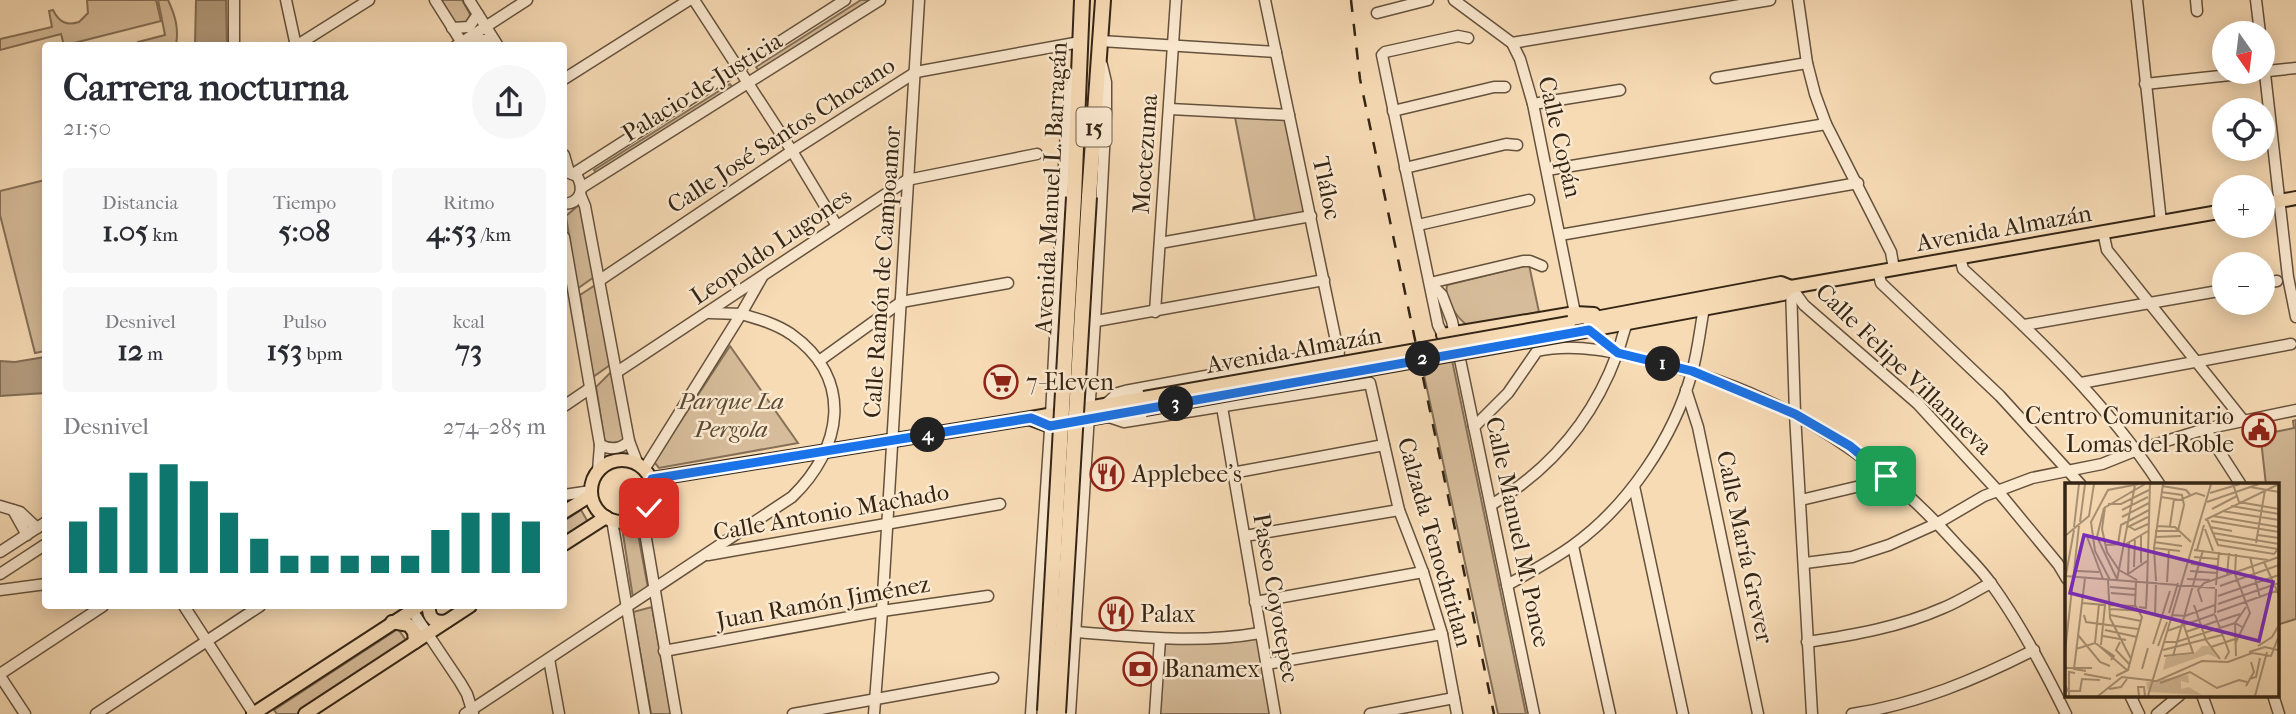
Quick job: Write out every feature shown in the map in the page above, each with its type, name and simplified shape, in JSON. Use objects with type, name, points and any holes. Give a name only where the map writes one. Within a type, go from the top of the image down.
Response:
[{"type":"highway","name":"Avenida Manuel L. Barragán","points":[[1082,0],[1082,197]]},
{"type":"highway","name":"Avenida Manuel L. Barragán","points":[[1051,713],[1082,197],[1100,48],[1102,0]]},
{"type":"main road","points":[[2275,202],[2296,198]]},
{"type":"main road","name":"Avenida Almazán","points":[[1578,324],[1627,323],[1783,293],[1791,287],[2212,213]]},
{"type":"main road","name":"Avenida Almazán","points":[[1051,420],[1578,324],[1781,283],[1791,287]]},
{"type":"main road","points":[[1449,334],[1578,324]]},
{"type":"main road","points":[[645,470],[653,499],[642,515],[622,522],[609,519],[599,511],[591,493],[593,480],[598,471],[609,462],[623,459],[645,470],[827,451],[1031,418],[1051,420]]},
{"type":"main road","points":[[567,510],[591,493]]},
{"type":"main road","points":[[567,542],[609,519]]},
{"type":"main road","points":[[254,714],[272,708],[410,609]]},
{"type":"main road","points":[[429,609],[434,620],[447,621]]},
{"type":"main road","points":[[305,714],[465,609]]},
{"type":"main road","points":[[392,622],[409,625],[414,632],[415,642]]},
{"type":"street","points":[[234,0],[234,42]]},
{"type":"street","points":[[286,0],[295,42]]},
{"type":"street","points":[[302,42],[369,0]]},
{"type":"street","points":[[435,0],[460,42]]},
{"type":"street","points":[[469,0],[495,42]]},
{"type":"street","points":[[464,42],[527,0]]},
{"type":"street","points":[[567,77],[692,0],[792,151],[837,226]]},
{"type":"street","name":"Palacio de Justicia","points":[[569,172],[845,0]]},
{"type":"street","name":"Palacio de Justicia","points":[[567,203],[574,202],[581,191],[880,0]]},
{"type":"street","name":"Calle Ramón de Campoamor","points":[[874,714],[883,611],[919,0]]},
{"type":"street","name":"Moctezuma","points":[[1155,312],[1176,0]]},
{"type":"street","name":"Tláloc","points":[[1265,0],[1345,386]]},
{"type":"street","points":[[1377,13],[1427,0]]},
{"type":"street","points":[[1454,0],[1512,43],[1770,0]]},
{"type":"street","points":[[1798,0],[1807,63],[1815,94],[1826,124],[1891,252],[1895,269]]},
{"type":"street","points":[[2137,0],[2161,222]]},
{"type":"street","points":[[2256,0],[2259,21]]},
{"type":"street","points":[[452,28],[469,27],[478,14]]},
{"type":"street","points":[[1449,334],[1438,325],[1382,54],[1458,36],[1468,38]]},
{"type":"street","name":"Calle José Santos Chocano","points":[[600,280],[792,151],[916,72],[1080,42]]},
{"type":"street","name":"Calle Copán","points":[[1512,43],[1520,59],[1533,104],[1578,324]]},
{"type":"street","points":[[1051,713],[1076,632],[1106,82],[1100,48],[1173,45],[1276,52]]},
{"type":"street","points":[[1716,78],[1807,63]]},
{"type":"street","points":[[1051,713],[1044,514],[1067,109],[1070,89],[1080,65]]},
{"type":"street","points":[[2275,71],[2296,68]]},
{"type":"street","points":[[2145,84],[2212,77]]},
{"type":"street","points":[[2266,84],[2288,276],[2296,317]]},
{"type":"street","points":[[1393,111],[1494,87],[1505,87]]},
{"type":"street","points":[[1533,104],[1620,90]]},
{"type":"street","points":[[1170,109],[1289,115]]},
{"type":"street","points":[[1547,170],[1826,124]]},
{"type":"street","points":[[1405,168],[1506,144],[1517,145]]},
{"type":"street","name":"Leopoldo Lugones","points":[[617,372],[907,180],[1037,154]]},
{"type":"street","points":[[569,172],[579,180],[585,206],[629,441],[645,470],[762,277]]},
{"type":"street","points":[[1560,236],[1858,184]]},
{"type":"street","points":[[1418,225],[1529,200]]},
{"type":"street","points":[[1160,243],[1311,216]]},
{"type":"street","points":[[2103,232],[2107,250],[2243,420]]},
{"type":"street","points":[[567,253],[600,445],[598,471]]},
{"type":"street","points":[[1960,257],[1963,269],[2024,325],[2081,383],[2137,450],[2159,483]]},
{"type":"street","points":[[1430,283],[1523,261],[1542,266]]},
{"type":"street","points":[[1878,271],[1881,283],[2000,396],[2080,483]]},
{"type":"street","points":[[1056,326],[1155,312],[1325,280]]},
{"type":"street","points":[[819,361],[901,302],[1008,283]]},
{"type":"street","points":[[1430,283],[1443,295],[1449,334]]},
{"type":"street","points":[[1791,287],[1795,414],[1812,714]]},
{"type":"street","name":"Calle Felipe Villanueva","points":[[1791,287],[1804,305],[1918,404],[1997,490],[2065,576]]},
{"type":"street","points":[[2024,325],[2212,292]]},
{"type":"street","points":[[567,300],[575,295]]},
{"type":"street","points":[[1507,585],[1573,546],[1634,486],[1667,432],[1686,390],[1704,308]]},
{"type":"street","points":[[704,556],[792,497],[809,481],[827,451],[835,422],[834,405],[825,373],[805,345],[790,333],[766,321],[741,314],[709,313]]},
{"type":"street","points":[[1490,505],[1532,478],[1574,434],[1599,396],[1618,353],[1627,323]]},
{"type":"street","points":[[1578,324],[1618,353]]},
{"type":"street","name":"Calle Manuel M. Ponce","points":[[1449,334],[1460,359],[1534,714]]},
{"type":"street","points":[[2081,383],[2291,344]]},
{"type":"street","points":[[1474,427],[1507,393],[1537,351],[1566,347],[1618,353],[1692,371],[1795,414],[1850,446],[1938,523],[1991,583],[2034,650],[2066,714]]},
{"type":"street","points":[[1339,351],[1125,391],[1118,393],[1106,411],[1124,422],[1345,386]]},
{"type":"street","points":[[1288,360],[1295,394]]},
{"type":"street","name":"Calzada Tenochtitlan","points":[[1345,386],[1370,383],[1399,510],[1423,572],[1442,634],[1457,714]]},
{"type":"street","points":[[567,404],[589,389]]},
{"type":"street","name":"Calle María Grever","points":[[1686,390],[1699,427],[1758,714]]},
{"type":"street","name":"Paseo Coyotepec","points":[[1222,407],[1275,714]]},
{"type":"street","points":[[1805,563],[1852,556],[1889,545],[1938,523],[1997,490],[2032,478],[2102,464],[2205,429],[2296,410]]},
{"type":"street","points":[[2205,429],[2240,483]]},
{"type":"street","points":[[600,445],[615,449],[629,441]]},
{"type":"street","points":[[1232,473],[1384,445]]},
{"type":"street","points":[[1801,500],[1860,486],[1886,476]]},
{"type":"street","points":[[1634,486],[1682,714]]},
{"type":"street","points":[[567,495],[591,493]]},
{"type":"street","name":"Calle Antonio Machado","points":[[470,712],[704,556],[1000,504]]},
{"type":"street","points":[[0,506],[20,512],[41,525],[0,552]]},
{"type":"street","points":[[13,510],[27,535]]},
{"type":"street","points":[[1245,536],[1399,510]]},
{"type":"street","points":[[1044,514],[1083,517]]},
{"type":"street","points":[[642,515],[676,714]]},
{"type":"street","points":[[609,519],[628,608],[645,714]]},
{"type":"street","points":[[1573,546],[1610,714]]},
{"type":"street","points":[[0,574],[42,547]]},
{"type":"street","points":[[1255,602],[1423,572]]},
{"type":"street","points":[[1807,642],[1863,633],[1924,616],[1991,583]]},
{"type":"street","points":[[0,590],[42,585]]},
{"type":"street","name":"Juan Ramón Jiménez","points":[[664,650],[883,611],[988,596]]},
{"type":"street","points":[[25,714],[0,675],[99,609]]},
{"type":"street","points":[[186,609],[254,714]]},
{"type":"street","points":[[96,714],[255,609]]},
{"type":"street","points":[[414,609],[426,634],[460,682],[470,712]]},
{"type":"street","points":[[1076,632],[1209,640],[1260,633]]},
{"type":"street","points":[[1267,664],[1442,634]]},
{"type":"street","points":[[1155,714],[1160,639]]},
{"type":"street","points":[[1852,714],[1882,712],[1951,689],[2034,650]]},
{"type":"street","points":[[548,659],[559,714]]},
{"type":"street","points":[[793,714],[993,678]]},
{"type":"street","points":[[2130,696],[2139,714]]},
{"type":"street","points":[[2157,714],[2179,696]]},
{"type":"street","points":[[2202,696],[2209,714]]},
{"type":"street","points":[[2273,696],[2279,714]]},
{"type":"street","points":[[1370,714],[1454,698]]},
{"type":"green space","points":[[87,0],[156,0],[161,21],[78,42],[63,42],[61,34],[0,50],[0,39],[52,27],[49,11],[53,10],[58,18],[70,24],[79,22],[88,13]]},
{"type":"green space","points":[[158,0],[168,0],[177,27],[176,42],[138,42],[165,35]]},
{"type":"green space","points":[[439,0],[462,0],[470,14],[469,22],[454,25]]},
{"type":"green space","points":[[861,0],[871,0],[759,71],[756,67]]},
{"type":"green space","points":[[730,84],[733,88],[597,174],[594,170]]},
{"type":"green space","points":[[1234,112],[1289,115],[1311,216],[1256,226]]},
{"type":"green space","points":[[42,181],[42,352],[35,353],[0,215],[0,191]]},
{"type":"green space","points":[[581,203],[594,277],[577,289],[567,223],[567,215]]},
{"type":"green space","points":[[1529,265],[1539,312],[1468,326],[1459,318],[1447,296],[1447,285]]},
{"type":"green space","points":[[597,284],[610,365],[593,377],[580,295]]},
{"type":"green space","name":"Parque La Pergola","points":[[730,346],[798,443],[659,468],[654,462]]},
{"type":"green space","points":[[1452,360],[1526,714],[1498,714],[1422,366]]},
{"type":"green space","points":[[611,372],[624,441],[605,444],[596,387]]},
{"type":"green space","points":[[2296,420],[2296,619],[2278,625],[2278,483],[2266,483],[2261,440],[2270,433],[2294,428],[2293,421]]},
{"type":"green space","points":[[581,510],[588,522],[567,537],[567,519]]},
{"type":"green space","points":[[623,534],[638,534],[648,588],[633,598]]},
{"type":"green space","points":[[652,607],[671,714],[651,714],[633,612]]},
{"type":"green space","points":[[398,629],[408,643],[302,714],[277,714],[274,710]]},
{"type":"green space","points":[[1260,633],[1275,714],[1155,714],[1160,639]]},
{"type":"shaded area","points":[[196,0],[226,0],[227,42],[195,42]]},
{"type":"shaded area","points":[[42,358],[42,393],[0,396],[0,361],[15,362]]},
{"type":"railway","points":[[1351,0],[1360,79],[1494,714]]},
{"type":"place","name":"7-Eleven","points":[[1001,382]]},
{"type":"place","name":"Centro Comunitario Lomas del Roble","points":[[2259,430]]},
{"type":"place","name":"Applebee's","points":[[1107,474]]},
{"type":"place","name":"Palax","points":[[1116,614]]},
{"type":"place","name":"Banamex","points":[[1140,669]]},
{"type":"route","points":[[649,508],[653,499],[652,479],[1031,418],[1050,426],[1589,330],[1618,353],[1692,371],[1795,414],[1850,446],[1886,476]]}]
